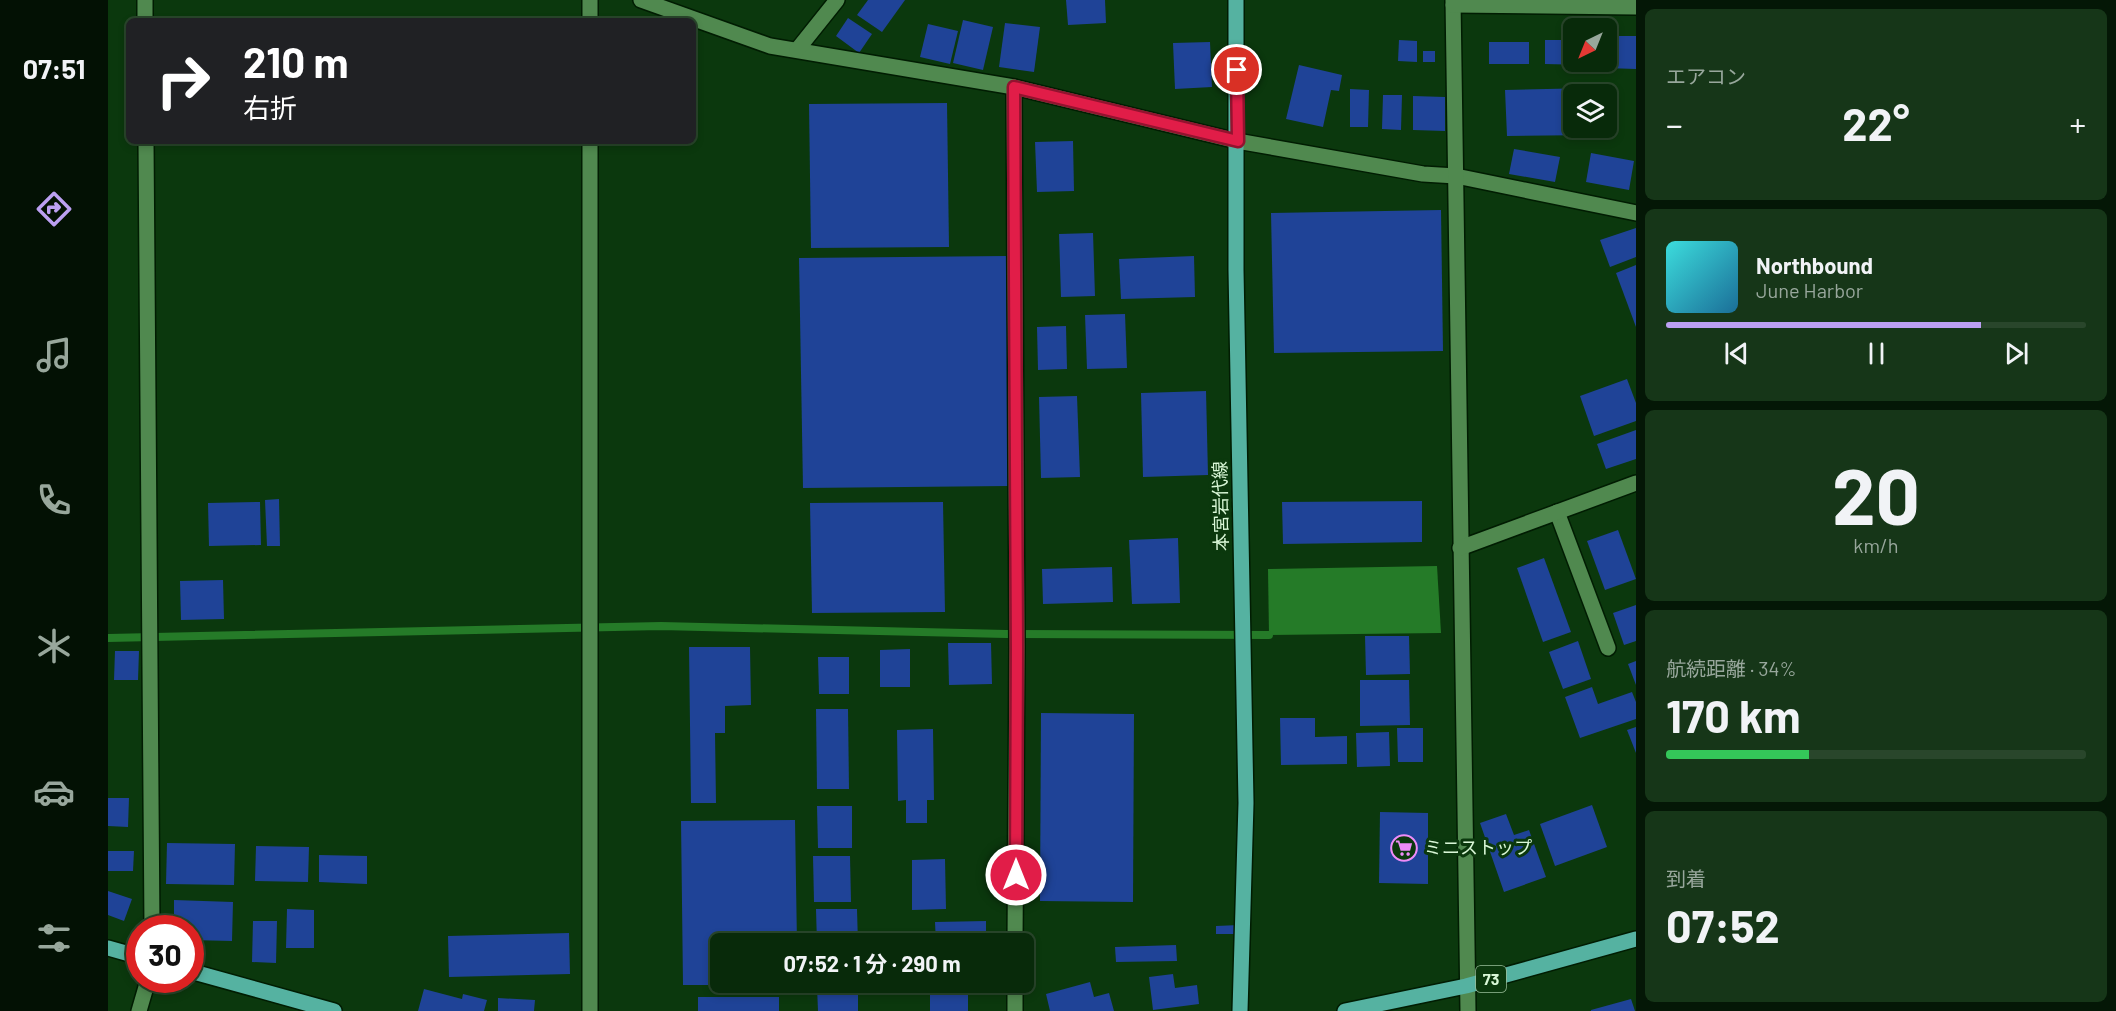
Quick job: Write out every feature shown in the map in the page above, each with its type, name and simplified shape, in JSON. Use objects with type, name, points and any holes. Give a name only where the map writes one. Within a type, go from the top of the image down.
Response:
[{"type":"main road","name":"本宮岩代線","points":[[1236,0],[1238,141],[1236,270],[1246,803],[1240,1011]]},
{"type":"main road","name":"73","points":[[1345,1011],[1466,986],[1636,939]]},
{"type":"main road","points":[[108,948],[126,953]]},
{"type":"main road","points":[[204,975],[334,1011]]},
{"type":"street","points":[[145,0],[145,18]]},
{"type":"street","points":[[590,0],[590,18]]},
{"type":"street","points":[[640,0],[691,18]]},
{"type":"street","points":[[797,50],[837,0]]},
{"type":"street","points":[[1468,1011],[1453,2],[1636,7]]},
{"type":"street","points":[[696,20],[770,46],[1014,87],[1238,141],[1423,174],[1456,176],[1636,213]]},
{"type":"street","points":[[1014,87],[1017,647],[1015,933]]},
{"type":"street","points":[[146,144],[152,915]]},
{"type":"street","points":[[590,144],[590,1011]]},
{"type":"street","points":[[1460,548],[1636,483]]},
{"type":"street","points":[[1557,512],[1608,648]]},
{"type":"street","points":[[139,1011],[144,993]]},
{"type":"street","points":[[1015,993],[1015,1011]]},
{"type":"shaded area","points":[[1437,566],[1441,633],[1269,635],[1268,569]]},
{"type":"building","points":[[868,0],[905,0],[882,32],[857,15]]},
{"type":"building","points":[[1066,0],[1105,0],[1106,23],[1068,25]]},
{"type":"building","points":[[848,18],[872,34],[859,53],[836,36]]},
{"type":"building","points":[[963,20],[993,27],[983,70],[953,63]]},
{"type":"building","points":[[1005,23],[1040,27],[1034,72],[999,67]]},
{"type":"building","points":[[928,24],[958,31],[950,64],[920,57]]},
{"type":"building","points":[[1617,36],[1636,36],[1636,69],[1617,68]]},
{"type":"building","points":[[1399,40],[1417,41],[1417,62],[1398,61]]},
{"type":"building","points":[[1545,40],[1563,40],[1563,64],[1545,64]]},
{"type":"building","points":[[1210,42],[1212,87],[1175,89],[1173,43]]},
{"type":"building","points":[[1489,42],[1529,42],[1529,64],[1489,64]]},
{"type":"building","points":[[1423,51],[1435,51],[1435,62],[1423,62]]},
{"type":"building","points":[[1299,65],[1342,75],[1339,91],[1331,90],[1323,127],[1286,119]]},
{"type":"building","points":[[1350,89],[1369,90],[1368,127],[1350,127]]},
{"type":"building","points":[[1563,89],[1563,135],[1507,136],[1505,90]]},
{"type":"building","points":[[1383,95],[1402,95],[1401,130],[1382,129]]},
{"type":"building","points":[[1413,96],[1445,97],[1445,131],[1413,130]]},
{"type":"building","points":[[947,103],[949,247],[811,248],[809,104]]},
{"type":"building","points":[[1073,141],[1074,191],[1037,192],[1035,142]]},
{"type":"building","points":[[1514,149],[1560,157],[1555,182],[1509,174]]},
{"type":"building","points":[[1591,153],[1634,161],[1629,190],[1586,182]]},
{"type":"building","points":[[1441,210],[1443,351],[1274,353],[1271,213]]},
{"type":"building","points":[[1636,228],[1636,257],[1610,267],[1600,240]]},
{"type":"building","points":[[1093,233],[1095,296],[1061,297],[1059,234]]},
{"type":"building","points":[[1006,256],[1009,486],[803,488],[799,258]]},
{"type":"building","points":[[1194,256],[1195,297],[1121,299],[1119,259]]},
{"type":"building","points":[[1636,265],[1636,327],[1616,273]]},
{"type":"building","points":[[1125,314],[1127,368],[1087,369],[1085,315]]},
{"type":"building","points":[[1066,326],[1067,369],[1038,370],[1037,327]]},
{"type":"building","points":[[1627,379],[1636,403],[1636,421],[1594,436],[1580,396]]},
{"type":"building","points":[[1206,391],[1208,475],[1143,477],[1141,393]]},
{"type":"building","points":[[1077,396],[1080,477],[1041,478],[1039,397]]},
{"type":"building","points":[[1636,430],[1636,459],[1606,469],[1597,444]]},
{"type":"building","points":[[279,499],[280,546],[267,546],[265,500]]},
{"type":"building","points":[[1422,501],[1422,542],[1283,544],[1282,502]]},
{"type":"building","points":[[260,502],[261,545],[209,546],[208,503]]},
{"type":"building","points":[[943,502],[945,612],[812,613],[810,503]]},
{"type":"building","points":[[1618,530],[1636,579],[1605,590],[1587,541]]},
{"type":"building","points":[[1178,538],[1180,603],[1132,604],[1129,540]]},
{"type":"building","points":[[1544,558],[1571,632],[1543,642],[1517,568]]},
{"type":"building","points":[[1112,567],[1113,602],[1043,604],[1042,569]]},
{"type":"building","points":[[223,580],[224,619],[181,620],[180,581]]},
{"type":"building","points":[[1636,605],[1636,641],[1624,645],[1613,613]]},
{"type":"building","points":[[1365,636],[1409,636],[1410,674],[1366,675]]},
{"type":"building","points":[[1578,641],[1591,679],[1563,689],[1549,652]]},
{"type":"building","points":[[948,643],[991,643],[992,684],[949,685]]},
{"type":"building","points":[[689,647],[750,647],[751,705],[725,706],[725,733],[715,733],[716,803],[691,803]]},
{"type":"building","points":[[910,649],[910,687],[880,687],[880,650]]},
{"type":"building","points":[[115,651],[139,651],[138,680],[114,680]]},
{"type":"building","points":[[818,657],[849,657],[849,694],[819,694]]},
{"type":"building","points":[[1636,661],[1636,685],[1628,664]]},
{"type":"building","points":[[1360,680],[1409,680],[1410,725],[1360,726]]},
{"type":"building","points":[[1592,687],[1598,704],[1632,692],[1636,702],[1636,719],[1580,738],[1565,697]]},
{"type":"building","points":[[816,709],[848,709],[849,789],[817,789]]},
{"type":"building","points":[[1041,713],[1134,714],[1133,902],[1040,901]]},
{"type":"building","points":[[1280,718],[1315,718],[1315,737],[1347,736],[1347,764],[1281,765]]},
{"type":"building","points":[[1636,727],[1636,753],[1627,730]]},
{"type":"building","points":[[1397,728],[1423,728],[1423,762],[1398,762]]},
{"type":"building","points":[[933,729],[934,800],[927,800],[927,823],[906,823],[906,800],[898,801],[897,730]]},
{"type":"building","points":[[1389,732],[1390,766],[1357,767],[1356,733]]},
{"type":"building","points":[[108,798],[129,798],[128,827],[108,826]]},
{"type":"building","points":[[1592,805],[1607,847],[1555,866],[1540,824]]},
{"type":"building","points":[[817,806],[852,806],[852,848],[818,848]]},
{"type":"building","name":"ミニストップ","points":[[1380,812],[1428,813],[1428,884],[1379,883]]},
{"type":"building","points":[[1506,814],[1514,835],[1529,830],[1546,877],[1504,892],[1480,823]]},
{"type":"building","points":[[795,820],[797,933],[710,933],[710,985],[683,985],[681,821]]},
{"type":"building","points":[[167,843],[235,844],[234,885],[166,884]]},
{"type":"building","points":[[256,846],[309,847],[308,882],[255,881]]},
{"type":"building","points":[[108,851],[134,851],[133,871],[108,871]]},
{"type":"building","points":[[319,855],[367,856],[367,884],[319,882]]},
{"type":"building","points":[[813,856],[850,856],[851,902],[814,902]]},
{"type":"building","points":[[945,859],[946,909],[912,910],[912,860]]},
{"type":"building","points":[[108,891],[132,899],[124,921],[108,915]]},
{"type":"building","points":[[174,900],[233,902],[232,941],[204,940],[204,915],[174,915]]},
{"type":"building","points":[[287,909],[314,910],[314,948],[286,948]]},
{"type":"building","points":[[816,909],[857,909],[858,933],[817,933]]},
{"type":"building","points":[[253,921],[277,921],[276,963],[252,962]]},
{"type":"building","points":[[986,921],[986,933],[936,933],[935,922]]},
{"type":"building","points":[[1239,925],[1240,934],[1216,934],[1216,926]]},
{"type":"building","points":[[569,933],[570,974],[449,977],[448,936]]},
{"type":"building","points":[[1176,945],[1177,961],[1116,962],[1115,947]]},
{"type":"building","points":[[1173,974],[1175,988],[1197,985],[1199,1004],[1153,1010],[1149,977]]},
{"type":"building","points":[[1090,982],[1094,997],[1109,993],[1114,1011],[1050,1011],[1046,994]]},
{"type":"building","points":[[424,989],[462,999],[463,994],[487,1000],[484,1011],[418,1011]]},
{"type":"building","points":[[817,993],[858,993],[858,1011],[818,1011]]},
{"type":"building","points":[[930,993],[968,993],[968,1011],[930,1011]]},
{"type":"building","points":[[698,997],[779,997],[779,1011],[698,1011]]},
{"type":"building","points":[[498,998],[535,1000],[534,1011],[498,1011]]},
{"type":"building","points":[[1631,999],[1635,1011],[1591,1011],[1591,1010]]},
{"type":"waterway","points":[[108,638],[661,626],[1006,634],[1269,635]]},
{"type":"place","name":"ミニストップ","points":[[1404,848]]},
{"type":"route","points":[[1016,875],[1014,87],[1238,141],[1237,70]]}]
